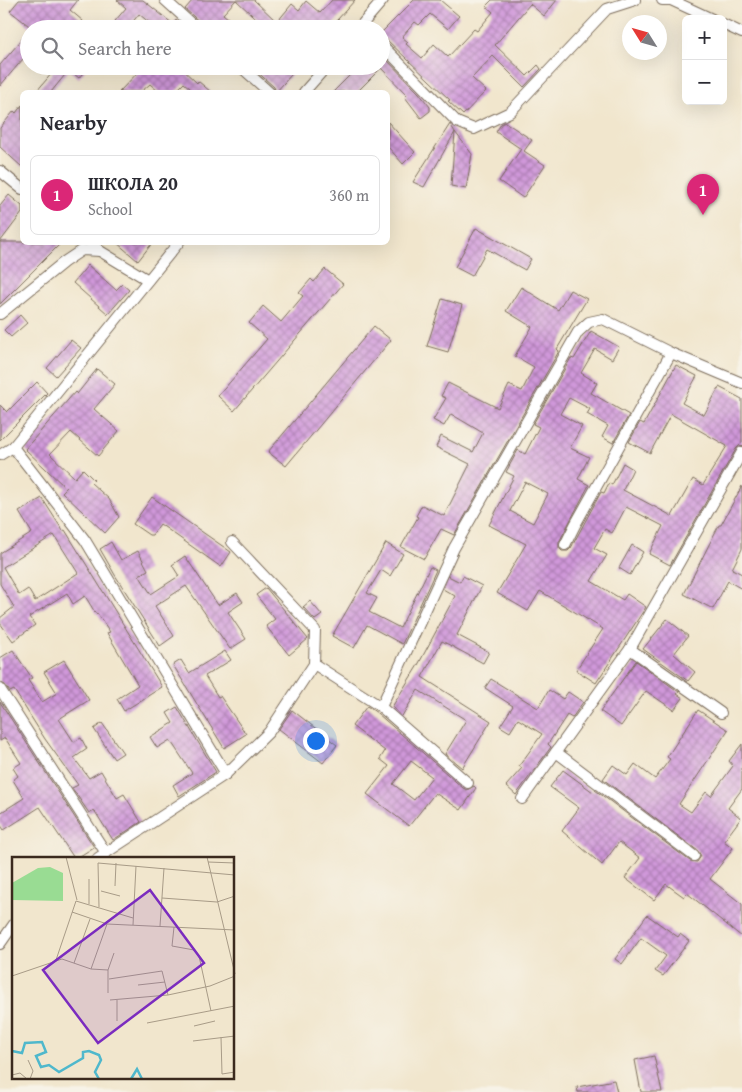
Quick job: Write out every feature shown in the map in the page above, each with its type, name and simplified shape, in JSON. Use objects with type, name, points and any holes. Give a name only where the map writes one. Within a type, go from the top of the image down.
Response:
[{"type":"street","points":[[164,0],[187,20]]},
{"type":"street","points":[[367,20],[383,0]]},
{"type":"street","points":[[390,53],[457,122],[474,129],[510,112],[608,9],[635,0]]},
{"type":"street","points":[[662,0],[671,0],[703,15]]},
{"type":"street","points":[[727,26],[742,32]]},
{"type":"street","points":[[250,75],[268,90]]},
{"type":"street","points":[[306,90],[319,75]]},
{"type":"street","points":[[0,171],[20,187]]},
{"type":"street","points":[[93,245],[148,280]]},
{"type":"street","points":[[0,455],[12,447],[177,245]]},
{"type":"street","points":[[0,314],[64,262],[82,250],[100,251]]},
{"type":"street","points":[[381,707],[454,548],[578,332],[589,322],[603,319],[670,353],[742,384]]},
{"type":"street","points":[[566,545],[575,525],[670,353]]},
{"type":"street","points":[[12,447],[85,540],[226,774]]},
{"type":"street","points":[[522,799],[630,649],[742,452]]},
{"type":"street","points":[[0,689],[102,856],[226,774],[269,732],[314,664],[315,630],[232,542]]},
{"type":"street","points":[[630,649],[721,713]]},
{"type":"street","points":[[314,664],[381,707],[468,783]]},
{"type":"street","points":[[556,752],[694,856]]},
{"type":"street","points":[[0,944],[12,927]]},
{"type":"building","points":[[19,0],[78,0],[70,10],[82,20],[22,20],[10,11]]},
{"type":"building","points":[[117,0],[143,0],[168,20],[146,20],[139,14],[134,20],[116,20],[126,8]]},
{"type":"building","points":[[193,0],[236,0],[223,14],[230,20],[197,20],[185,9]]},
{"type":"building","points":[[236,0],[254,0],[275,20],[257,20]]},
{"type":"building","points":[[332,0],[355,0],[337,20],[279,20],[292,4],[299,10],[306,1],[320,13]]},
{"type":"building","points":[[414,0],[440,0],[459,16],[448,29],[430,14],[419,25],[415,22],[402,37],[408,42],[406,44],[422,58],[434,44],[448,57],[474,29],[477,31],[493,12],[486,6],[492,0],[557,0],[544,16],[530,4],[495,45],[527,76],[538,65],[541,69],[524,87],[493,56],[472,78],[486,91],[463,115],[448,101],[450,100],[390,43],[390,24]]},
{"type":"building","points":[[20,42],[20,63],[0,86],[0,65]]},
{"type":"building","points":[[390,63],[419,93],[430,107],[430,111],[421,118],[405,97],[407,95],[388,75],[390,75]]},
{"type":"building","points":[[50,75],[65,75],[53,90],[38,90]]},
{"type":"building","points":[[135,75],[189,75],[209,90],[190,90],[184,83],[177,90],[157,90],[150,84],[143,90],[121,90]]},
{"type":"building","points":[[261,75],[291,75],[278,90],[275,90]]},
{"type":"building","points":[[350,75],[374,75],[359,90],[335,90]]},
{"type":"building","points":[[20,108],[20,165],[0,147],[0,128],[14,111],[16,113]]},
{"type":"building","points":[[505,122],[532,140],[524,151],[545,165],[523,198],[499,181],[521,149],[496,132],[501,124]]},
{"type":"building","points":[[390,124],[415,152],[403,164],[390,149]]},
{"type":"building","points":[[450,124],[455,132],[424,187],[413,182]]},
{"type":"building","points":[[455,132],[472,154],[466,189],[451,186]]},
{"type":"building","points":[[9,195],[20,204],[20,216],[0,242],[0,206]]},
{"type":"building","points":[[476,228],[531,259],[525,270],[487,249],[472,276],[455,267]]},
{"type":"building","points":[[0,242],[20,242],[20,245],[59,245],[0,304]]},
{"type":"building","points":[[119,245],[151,245],[138,261]]},
{"type":"building","points":[[88,265],[116,290],[122,284],[129,290],[108,314],[73,283]]},
{"type":"building","points":[[325,269],[343,284],[234,411],[218,396],[267,339],[249,323],[263,306],[281,322],[303,296],[299,293],[311,279],[314,282]]},
{"type":"building","points":[[521,287],[558,310],[570,290],[587,299],[557,349],[559,351],[454,535],[441,529],[424,559],[401,547],[418,517],[416,516],[422,505],[444,516],[470,464],[436,447],[441,436],[473,452],[483,433],[451,414],[444,426],[433,420],[446,398],[441,396],[448,383],[498,408],[509,385],[522,391],[534,367],[515,356],[532,327],[506,311]]},
{"type":"building","points":[[442,299],[462,305],[448,352],[427,346]]},
{"type":"building","points":[[20,315],[27,323],[11,337],[4,330]]},
{"type":"building","points":[[374,326],[391,340],[286,466],[268,452]]},
{"type":"building","points":[[591,331],[619,347],[612,359],[595,349],[581,373],[597,383],[591,393],[629,415],[613,443],[602,437],[608,426],[587,414],[590,409],[569,398],[560,414],[582,426],[570,448],[589,457],[578,479],[589,485],[559,542],[559,548],[562,551],[568,551],[571,548],[601,492],[604,493],[609,483],[612,485],[623,463],[633,469],[623,490],[672,516],[693,479],[703,485],[727,446],[671,414],[650,453],[629,442],[640,422],[644,424],[676,365],[697,376],[682,403],[704,415],[719,387],[742,399],[742,443],[736,449],[670,565],[649,554],[663,526],[626,507],[612,533],[605,529],[594,548],[607,555],[591,581],[623,600],[627,594],[646,607],[596,683],[576,670],[603,629],[540,591],[528,611],[497,593],[526,544],[489,525],[514,476],[506,472],[518,450],[525,454],[539,427],[533,424],[571,358],[574,359]],"holes":[[[525,482],[548,494],[533,523],[510,511]]]},
{"type":"building","points":[[71,340],[81,348],[56,376],[47,368]]},
{"type":"building","points":[[97,369],[115,384],[94,409],[119,431],[98,456],[71,432],[50,454],[75,478],[83,469],[94,480],[91,483],[109,499],[119,517],[105,533],[62,492],[66,488],[25,449],[75,392],[77,394]]},
{"type":"building","points":[[37,382],[47,393],[0,440],[0,405],[7,412]]},
{"type":"building","points":[[742,486],[742,549],[732,569],[742,574],[742,589],[728,581],[713,609],[684,594],[719,525],[721,525]]},
{"type":"building","points":[[152,497],[231,552],[221,567],[160,524],[152,535],[149,535],[133,524]]},
{"type":"building","points":[[42,498],[63,531],[65,530],[162,687],[124,711],[117,699],[138,685],[107,633],[110,632],[85,596],[73,604],[67,593],[29,617],[35,625],[13,641],[0,623],[0,618],[14,607],[0,584],[0,553],[32,533],[19,512]],"holes":[[[54,535],[78,573],[35,601],[28,589],[19,595],[3,567]]]},
{"type":"building","points":[[111,542],[121,560],[138,551],[148,570],[139,575],[151,594],[179,576],[172,565],[185,556],[218,605],[237,593],[243,602],[228,612],[246,639],[230,649],[186,586],[155,606],[174,636],[160,646],[100,549]]},
{"type":"building","points":[[386,543],[403,554],[390,576],[381,570],[367,593],[377,598],[369,612],[400,628],[430,567],[436,570],[402,644],[367,625],[354,648],[332,636]]},
{"type":"building","points":[[632,545],[643,552],[630,575],[619,568]]},
{"type":"building","points":[[448,576],[460,582],[463,576],[482,586],[457,635],[489,652],[483,663],[442,641],[422,677],[491,721],[462,768],[445,754],[466,720],[418,690],[402,716],[392,707],[418,665],[455,596],[443,589]]},
{"type":"building","points":[[266,588],[308,639],[289,655],[266,626],[275,619],[256,595]]},
{"type":"building","points":[[310,601],[322,615],[315,620],[303,607]]},
{"type":"building","points":[[667,619],[688,636],[674,654],[695,672],[688,681],[643,649]]},
{"type":"building","points":[[13,650],[32,678],[28,680],[42,702],[57,693],[44,672],[64,660],[89,700],[59,719],[74,742],[81,738],[87,749],[74,758],[89,778],[101,771],[117,798],[124,794],[141,822],[113,840],[94,810],[89,813],[72,788],[78,785],[45,739],[14,690],[10,692],[0,682],[0,658]]},
{"type":"building","points":[[225,651],[231,660],[205,676],[218,697],[220,696],[246,734],[224,748],[173,665],[181,660],[189,673]]},
{"type":"building","points":[[636,661],[679,692],[677,694],[683,698],[674,710],[646,691],[621,726],[600,711]]},
{"type":"building","points":[[491,679],[538,708],[549,690],[563,699],[568,692],[583,702],[572,718],[567,715],[548,744],[551,747],[516,795],[506,786],[522,768],[519,766],[542,734],[518,719],[510,732],[500,726],[513,706],[485,688]]},
{"type":"building","points":[[0,702],[94,847],[79,857],[73,857],[40,807],[4,830],[0,824],[0,813],[24,798],[13,780],[18,776],[13,768],[21,763],[5,738],[0,741]]},
{"type":"building","points":[[367,706],[463,788],[467,790],[474,786],[476,788],[461,810],[435,793],[409,826],[367,794],[389,766],[380,759],[385,751],[352,726]],"holes":[[[411,761],[432,777],[414,800],[393,784]]]},
{"type":"building","points":[[177,707],[216,772],[179,796],[173,785],[192,773],[170,740],[157,748],[150,737],[173,723],[167,713]]},
{"type":"building","points":[[292,710],[337,745],[323,763],[279,729]]},
{"type":"building","points":[[698,710],[728,730],[679,804],[691,812],[706,792],[711,796],[733,766],[729,761],[742,744],[742,789],[728,808],[741,818],[724,841],[733,848],[710,879],[742,904],[742,937],[687,893],[684,897],[666,884],[654,900],[625,878],[640,858],[619,842],[602,865],[562,831],[579,808],[550,787],[563,770],[593,792],[595,790],[690,861],[697,862],[701,856],[698,851],[603,779],[613,765],[627,775],[635,764],[655,779],[670,759],[667,757]]},
{"type":"building","points":[[102,723],[123,753],[114,759],[94,729]]},
{"type":"building","points":[[647,915],[678,937],[680,934],[689,941],[663,976],[655,971],[666,956],[641,938],[622,964],[615,959]]},
{"type":"building","points":[[654,1056],[662,1092],[641,1092],[635,1060]]},
{"type":"building","points":[[614,1080],[617,1092],[578,1092],[577,1087]]},
{"type":"place","name":"ШКОЛА 20","points":[[703,215]]}]
